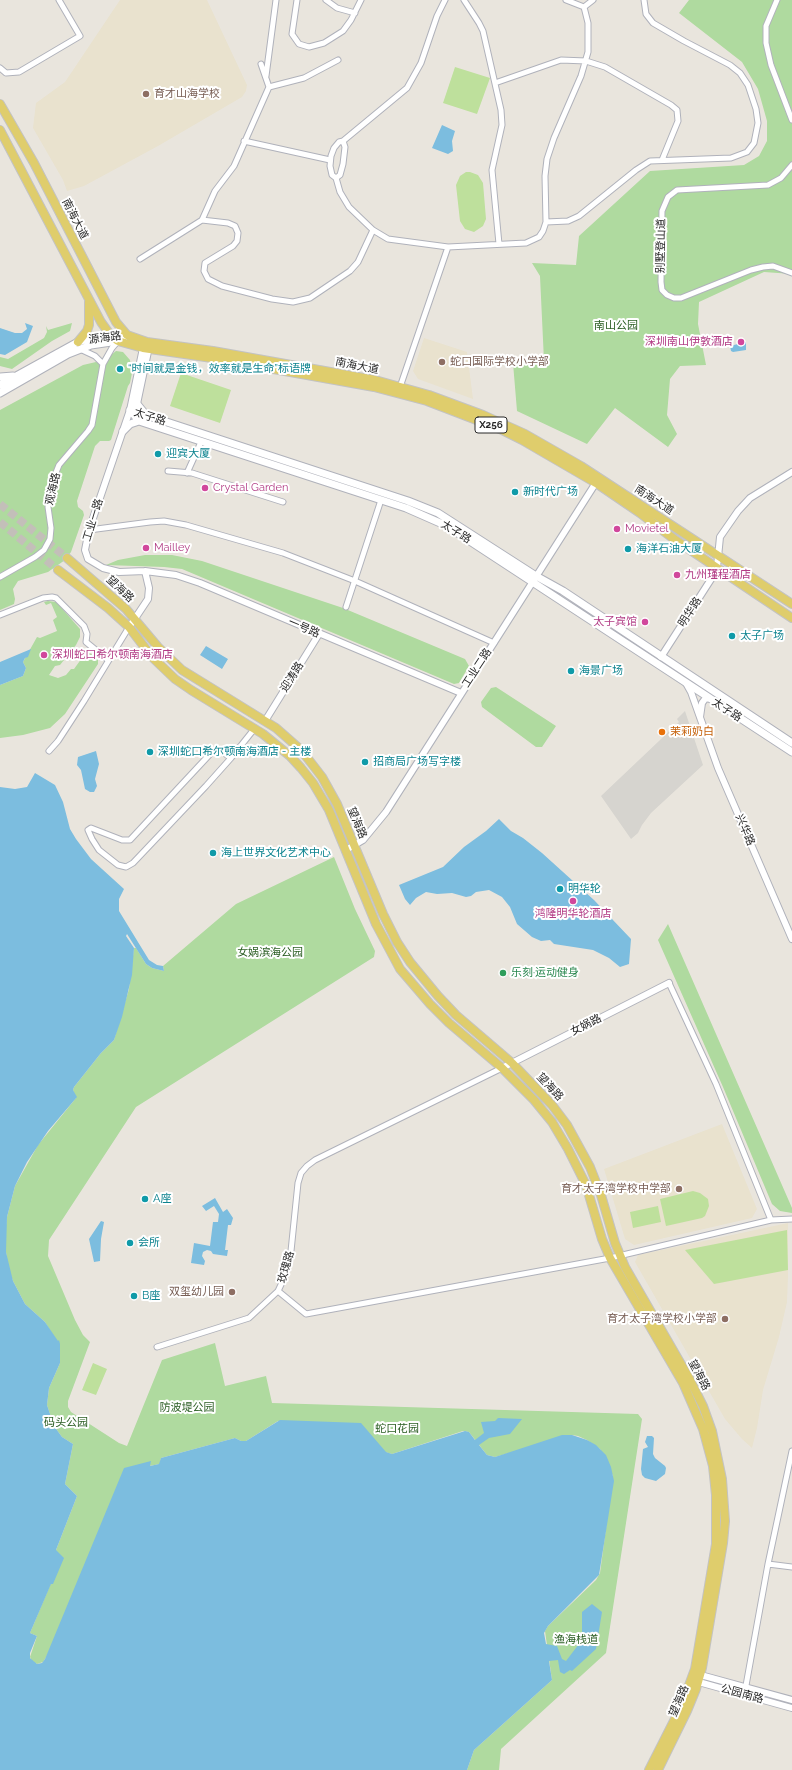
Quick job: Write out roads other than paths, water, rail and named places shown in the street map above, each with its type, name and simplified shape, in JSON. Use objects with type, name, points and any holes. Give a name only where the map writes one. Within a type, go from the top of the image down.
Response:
[{"type":"main road","name":"南海大道","points":[[0,105],[3,116],[34,163],[116,322],[127,335],[146,346],[236,355],[350,375],[400,387],[454,404],[502,423],[545,445],[597,480],[718,555],[792,604]]},
{"type":"main road","points":[[0,130],[101,322],[114,338]]},
{"type":"main road","points":[[79,346],[89,325],[88,298]]},
{"type":"main road","name":"源海路","points":[[0,393],[57,360],[90,338],[114,338],[127,335]]},
{"type":"main road","name":"南海大道","points":[[114,338],[146,346],[348,382],[427,401],[480,421],[516,437],[597,480],[674,539],[792,618]]},
{"type":"main road","name":"源海路","points":[[0,385],[17,375],[79,346]]},
{"type":"main road","points":[[0,377],[17,375]]},
{"type":"main road","points":[[137,404],[146,416]]},
{"type":"main road","name":"太子路","points":[[130,410],[424,507],[451,520],[534,579],[709,698],[792,752]]},
{"type":"main road","name":"太子路","points":[[130,410],[139,422],[411,510],[447,526],[534,579],[563,591],[792,743]]},
{"type":"main road","points":[[123,431],[130,424],[139,422]]},
{"type":"main road","name":"望海路","points":[[67,558],[110,594],[135,619],[158,647],[182,670],[209,688],[265,721],[301,750],[322,777],[337,804],[383,914],[397,942],[410,962],[438,996],[472,1029],[512,1063],[552,1105],[578,1143],[601,1195],[612,1236],[620,1255],[630,1276],[690,1378],[708,1418],[718,1455],[724,1503],[723,1543],[696,1677],[687,1712],[658,1770]]},
{"type":"main road","name":"望海路","points":[[58,570],[103,604],[129,627],[152,657],[175,679],[197,694],[255,728],[290,756],[312,783],[329,810],[387,946],[400,969],[430,1004],[449,1023],[502,1068],[544,1111],[565,1143],[586,1185],[602,1239],[610,1258],[683,1383],[703,1429],[713,1466],[716,1495],[716,1544],[696,1677],[649,1770]]},
{"type":"street","points":[[0,68],[6,73],[19,72],[80,36],[59,0]]},
{"type":"street","points":[[265,77],[276,0]]},
{"type":"street","points":[[297,0],[292,34],[295,41],[306,47],[316,47],[344,31],[361,0]]},
{"type":"street","points":[[326,0],[337,8],[355,13]]},
{"type":"street","points":[[445,0],[437,16],[421,63],[407,88],[343,141],[341,140],[336,144],[330,160],[331,172],[336,178],[340,192],[346,204],[373,230],[380,235],[396,241],[448,247],[526,243],[533,241],[543,231],[546,222],[545,176],[547,159],[586,61],[589,38],[588,23],[584,7]]},
{"type":"street","points":[[464,0],[477,18],[483,30],[502,117],[500,135],[494,153],[492,170],[499,244]]},
{"type":"street","points":[[566,0],[584,7]]},
{"type":"street","points":[[584,7],[593,0]]},
{"type":"street","points":[[546,222],[568,221],[579,216],[640,166],[650,161],[731,158],[742,155],[750,148],[756,138],[758,116],[755,102],[748,86],[735,68],[684,41],[654,22],[646,14],[644,0]]},
{"type":"street","points":[[777,0],[766,26],[766,43],[771,65],[792,120]]},
{"type":"street","points":[[269,88],[304,78],[338,60]]},
{"type":"street","points":[[495,84],[561,60],[596,63],[674,107],[678,114],[678,121],[662,160]]},
{"type":"street","points":[[140,259],[202,220],[214,191],[234,166],[269,88],[261,64]]},
{"type":"street","points":[[244,141],[330,160]]},
{"type":"street","points":[[336,178],[340,175],[343,164],[345,147],[343,141]]},
{"type":"street","points":[[0,142],[9,147]]},
{"type":"street","name":"别墅登山道","points":[[792,165],[781,178],[768,185],[677,190],[668,197],[662,211],[661,282],[662,290],[667,295],[674,298],[681,298],[751,270],[763,267],[773,266],[792,273]]},
{"type":"street","points":[[202,220],[232,224],[237,229],[238,233],[237,241],[233,246],[206,263],[204,272],[208,279],[222,286],[280,301],[293,302],[310,298],[350,271],[358,262],[373,230]]},
{"type":"street","points":[[400,387],[448,247]]},
{"type":"street","name":"观海路","points":[[0,577],[44,550],[50,539],[51,528],[48,507],[53,480],[59,465],[88,431],[92,424],[103,364],[112,348],[114,338]]},
{"type":"street","points":[[79,346],[95,356],[103,364]]},
{"type":"street","points":[[130,410],[137,404],[146,346]]},
{"type":"street","name":"工业一路","points":[[145,572],[110,570],[94,564],[88,559],[85,550],[89,530],[130,410],[146,346]]},
{"type":"street","points":[[187,473],[201,442]]},
{"type":"street","points":[[168,471],[187,473],[283,502]]},
{"type":"street","points":[[717,567],[720,537],[744,504],[750,498],[792,472]]},
{"type":"street","name":"工业二路","points":[[346,850],[363,840],[378,823],[597,480]]},
{"type":"street","points":[[346,607],[381,500]]},
{"type":"street","points":[[89,530],[150,522],[176,523],[283,554],[355,581],[494,643]]},
{"type":"street","name":"明华路","points":[[661,657],[712,578],[717,567]]},
{"type":"street","points":[[49,751],[58,741],[108,660],[145,604],[149,594],[145,572]]},
{"type":"street","name":"一号路","points":[[145,572],[166,573],[187,578],[462,693]]},
{"type":"street","points":[[0,615],[42,598],[56,598],[84,626],[87,634],[86,642],[108,660]]},
{"type":"street","name":"迎涛路","points":[[265,721],[319,634]]},
{"type":"street","name":"兴华路","points":[[686,682],[718,768],[792,939]]},
{"type":"street","points":[[700,720],[702,703],[705,699],[709,698]]},
{"type":"street","points":[[231,758],[220,751],[212,752],[130,840],[122,840],[91,828],[88,830],[92,839],[100,850],[118,865],[126,867],[130,866],[231,758],[255,728]]},
{"type":"street","points":[[669,982],[716,1084],[771,1220]]},
{"type":"street","name":"女娲路","points":[[502,1068],[669,982]]},
{"type":"street","name":"玫瑰路","points":[[502,1068],[315,1160],[307,1166],[299,1178],[290,1255],[286,1274],[278,1291],[306,1314],[610,1258],[771,1220],[792,1219]]},
{"type":"street","points":[[157,1347],[249,1318],[278,1291]]},
{"type":"street","points":[[745,1695],[768,1564],[792,1450]]},
{"type":"street","points":[[768,1564],[792,1567]]},
{"type":"street","name":"公园南路","points":[[696,1677],[792,1700]]},
{"type":"street","name":"公园南路","points":[[696,1677],[745,1695],[792,1708]]},
{"type":"water","points":[[442,125],[455,131],[452,141],[453,151],[448,154],[432,148]]},
{"type":"water","points":[[25,323],[33,326],[27,342],[5,355],[0,354],[0,328],[15,333],[22,333],[27,329]]},
{"type":"water","points":[[746,342],[746,350],[731,351],[730,346]]},
{"type":"water","points":[[206,646],[228,659],[222,669],[200,655]]},
{"type":"water","points":[[31,649],[28,657],[25,658],[23,662],[26,668],[23,676],[0,685],[0,662]]},
{"type":"water","points":[[96,751],[99,764],[95,779],[97,786],[94,792],[90,792],[85,789],[81,770],[77,765],[78,757]]},
{"type":"water","points":[[35,773],[55,785],[63,802],[70,829],[76,839],[91,859],[124,889],[119,899],[119,911],[149,960],[157,965],[163,966],[164,971],[152,968],[146,964],[127,934],[126,936],[134,948],[132,975],[122,1017],[114,1040],[101,1053],[74,1087],[73,1090],[77,1097],[48,1131],[27,1162],[15,1186],[7,1217],[6,1252],[13,1281],[25,1304],[45,1322],[58,1341],[59,1340],[60,1363],[49,1388],[47,1405],[54,1426],[62,1437],[73,1444],[65,1484],[77,1496],[56,1550],[64,1558],[30,1633],[37,1636],[30,1653],[30,1658],[37,1664],[42,1663],[45,1659],[124,1468],[151,1461],[150,1466],[159,1464],[161,1458],[235,1438],[241,1441],[246,1441],[280,1420],[361,1423],[386,1452],[392,1454],[465,1431],[469,1432],[475,1440],[484,1433],[481,1422],[495,1421],[498,1418],[522,1419],[510,1434],[489,1438],[479,1445],[487,1455],[495,1457],[562,1435],[572,1435],[596,1445],[606,1455],[611,1467],[614,1481],[599,1575],[548,1626],[544,1633],[546,1644],[557,1646],[562,1659],[566,1661],[582,1640],[582,1612],[592,1604],[602,1612],[596,1649],[572,1671],[570,1670],[564,1674],[560,1672],[558,1660],[549,1661],[552,1680],[474,1750],[467,1770],[0,1770],[0,787],[15,789],[27,787]]},
{"type":"water","points":[[499,819],[511,831],[523,838],[542,853],[594,900],[631,939],[629,964],[620,967],[609,958],[593,950],[554,944],[550,940],[541,941],[532,937],[517,924],[510,907],[502,897],[489,890],[476,892],[471,896],[466,897],[452,893],[437,894],[426,892],[416,898],[410,905],[405,899],[399,885],[443,867],[464,847],[486,831]]},
{"type":"water","points":[[215,1198],[223,1212],[227,1209],[233,1218],[231,1225],[228,1225],[225,1250],[228,1250],[227,1256],[213,1254],[211,1251],[207,1250],[203,1252],[202,1256],[205,1261],[204,1265],[191,1263],[194,1243],[210,1246],[213,1222],[218,1222],[219,1214],[214,1206],[206,1211],[202,1206]]},
{"type":"water","points":[[101,1221],[104,1222],[101,1239],[100,1261],[94,1262],[89,1239]]},
{"type":"water","points":[[647,1436],[652,1436],[654,1438],[653,1454],[655,1458],[666,1468],[665,1474],[656,1481],[645,1478],[642,1475],[641,1469],[643,1449],[648,1447],[645,1442]]},
{"type":"tunnel","points":[[0,504],[67,558]]},
{"type":"tunnel","points":[[0,522],[58,570]]},
{"type":"place","name":"育才山海学校","points":[[146,94]]},
{"type":"place","name":"深圳南山伊敦酒店","points":[[741,342]]},
{"type":"place","name":"蛇口国际学校小学部","points":[[442,362]]},
{"type":"place","name":"“时间就是金钱，效率就是生命”标语牌","points":[[120,369]]},
{"type":"place","name":"迎宾大厦","points":[[158,454]]},
{"type":"place","name":"Crystal Garden","points":[[205,488]]},
{"type":"place","name":"新时代广场","points":[[515,492]]},
{"type":"place","name":"Movietel","points":[[617,529]]},
{"type":"place","name":"Mailley","points":[[146,548]]},
{"type":"place","name":"海洋石油大厦","points":[[628,549]]},
{"type":"place","name":"九州瑾程酒店","points":[[677,575]]},
{"type":"place","name":"太子宾馆","points":[[645,622]]},
{"type":"place","name":"太子广场","points":[[732,636]]},
{"type":"place","name":"深圳蛇口希尔顿南海酒店","points":[[44,655]]},
{"type":"place","name":"海景广场","points":[[571,671]]},
{"type":"place","name":"茉莉奶白","points":[[662,732]]},
{"type":"place","name":"深圳蛇口希尔顿南海酒店 - 主楼","points":[[150,752]]},
{"type":"place","name":"招商局广场写字楼","points":[[365,762]]},
{"type":"place","name":"海上世界文化艺术中心","points":[[213,853]]},
{"type":"place","name":"明华轮","points":[[560,889]]},
{"type":"place","name":"鸿隆明华轮酒店","points":[[573,901]]},
{"type":"place","name":"乐刻·运动健身","points":[[503,973]]},
{"type":"place","name":"育才太子湾学校中学部","points":[[679,1189]]},
{"type":"place","name":"A座","points":[[145,1199]]},
{"type":"place","name":"会所","points":[[130,1243]]},
{"type":"place","name":"双玺幼儿园","points":[[232,1292]]},
{"type":"place","name":"B座","points":[[134,1296]]},
{"type":"place","name":"育才太子湾学校小学部","points":[[725,1319]]},
{"type":"park label","name":"南山公园","points":[[616,326]]},
{"type":"park label","name":"女娲滨海公园","points":[[270,953]]},
{"type":"park label","name":"防波堤公园","points":[[187,1408]]},
{"type":"park label","name":"码头公园","points":[[66,1423]]},
{"type":"park label","name":"蛇口花园","points":[[397,1429]]},
{"type":"park label","name":"渔海栈道","points":[[576,1640]]}]
